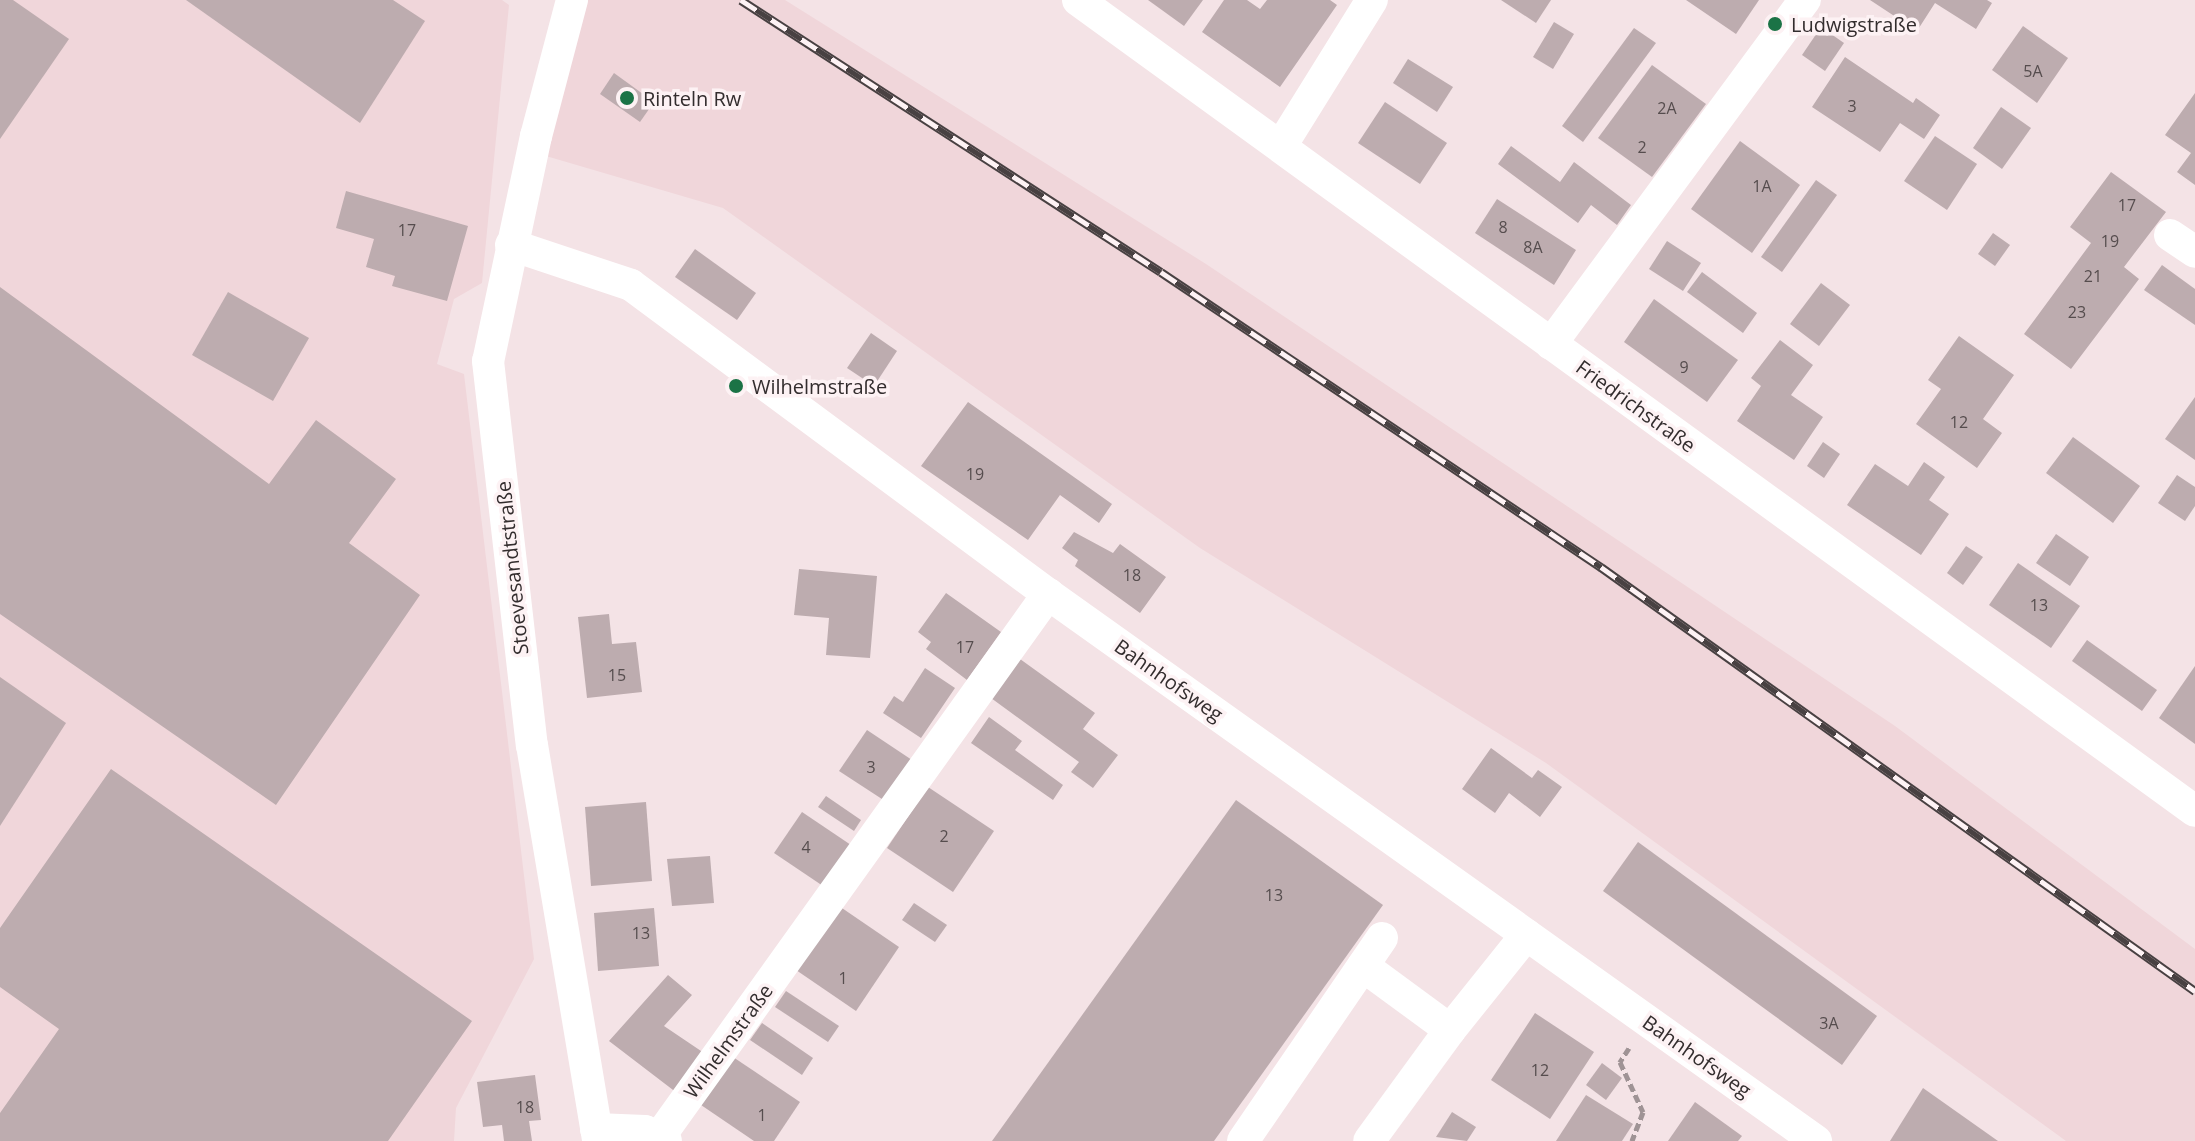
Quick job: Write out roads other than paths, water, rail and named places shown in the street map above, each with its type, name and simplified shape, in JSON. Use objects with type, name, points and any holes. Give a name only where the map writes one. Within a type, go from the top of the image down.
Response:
[{"type":"street","name":"Stoevesandtstraße","points":[[572,0],[511,245],[488,361],[532,745],[597,1135]]},
{"type":"street","name":"Friedrichstraße","points":[[1078,0],[2195,811]]},
{"type":"street","points":[[1551,344],[1805,0]]},
{"type":"street","points":[[1281,146],[1370,1]]},
{"type":"street","name":"Bahnhofsweg","points":[[511,245],[631,285],[1048,594],[1816,1141]]},
{"type":"street","name":"Wilhelmstraße","points":[[663,1139],[1048,594]]},
{"type":"street","points":[[1369,1141],[1450,1030],[1526,935]]},
{"type":"street","points":[[1243,1141],[1382,938]]},
{"type":"street","points":[[1363,966],[1450,1030]]},
{"type":"street","points":[[597,1135],[663,1139]]},
{"type":"railway","points":[[741,0],[1161,272],[1601,567],[2195,991]]},
{"type":"place","name":"Ludwigstraße","points":[[1775,24]]},
{"type":"place","name":"Rinteln Rw","points":[[627,98]]},
{"type":"place","name":"Wilhelmstraße","points":[[736,386]]}]
